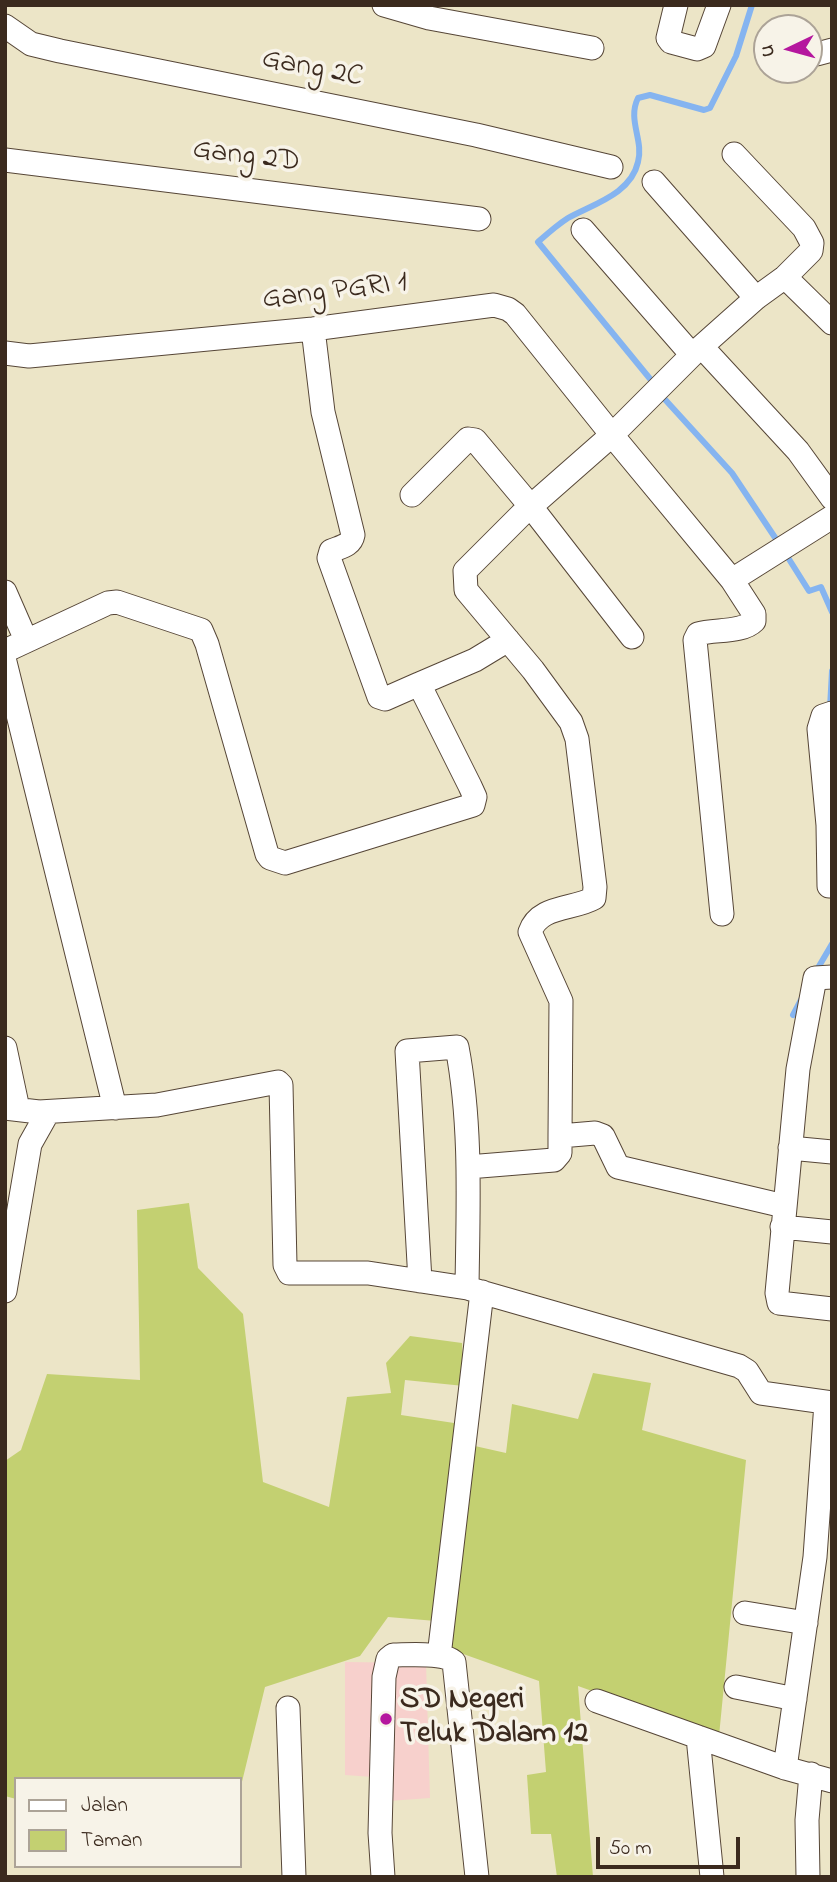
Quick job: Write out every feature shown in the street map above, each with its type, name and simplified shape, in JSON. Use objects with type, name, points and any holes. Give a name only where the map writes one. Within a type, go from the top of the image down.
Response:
[{"type":"street","points":[[384,5],[429,18],[592,48]]},
{"type":"street","points":[[676,5],[668,37],[671,42],[697,49],[704,46],[719,5]]},
{"type":"street","name":"Gang 2C","points":[[5,26],[31,44],[60,51],[476,135],[611,167]]},
{"type":"street","points":[[468,1167],[554,1160],[560,1153],[561,1001],[530,932],[539,918],[552,910],[577,906],[594,898],[595,887],[576,732],[533,670],[466,590],[465,570],[697,351],[756,298],[785,277],[811,251],[812,243],[804,228],[734,154]]},
{"type":"street","name":"Gang 2D","points":[[5,160],[480,219]]},
{"type":"street","points":[[654,182],[756,298]]},
{"type":"street","points":[[583,230],[697,351],[798,451],[832,498]]},
{"type":"street","points":[[785,277],[832,323]]},
{"type":"street","name":"Gang PGRI 1","points":[[7,359],[313,329],[494,305],[515,314],[611,435],[732,580],[754,614],[754,621],[748,626],[698,634],[695,640],[722,914]]},
{"type":"street","points":[[313,329],[323,412],[353,535],[348,544],[331,551],[329,558],[379,697],[385,699],[475,660],[508,640]]},
{"type":"street","points":[[412,495],[468,439],[472,439],[532,508],[632,638]]},
{"type":"street","points":[[732,580],[832,517]]},
{"type":"street","points":[[5,592],[15,645],[117,602],[201,630],[267,854],[270,858],[285,863],[473,805],[475,797],[419,684]]},
{"type":"street","points":[[5,662],[115,1108]]},
{"type":"street","points":[[832,713],[823,716],[819,729],[830,825],[829,886],[832,886]]},
{"type":"street","points":[[832,977],[815,978],[798,1069],[776,1293],[779,1303],[832,1309]]},
{"type":"street","points":[[420,1281],[407,1051],[457,1047],[463,1079],[475,1290],[439,1656]]},
{"type":"street","points":[[5,1048],[12,1108],[48,1112],[157,1105],[278,1082],[281,1085],[286,1270],[293,1274],[368,1273],[475,1290],[739,1366],[747,1371],[761,1393],[829,1403],[815,1557],[785,1768]]},
{"type":"street","points":[[5,1291],[30,1144],[48,1112]]},
{"type":"street","points":[[560,1136],[595,1133],[603,1136],[618,1167],[832,1232]]},
{"type":"street","points":[[790,1148],[832,1152]]},
{"type":"street","points":[[745,1613],[806,1623]]},
{"type":"street","points":[[383,1877],[380,1833],[384,1690],[387,1664],[393,1655],[439,1656],[450,1658],[454,1662],[477,1877]]},
{"type":"street","points":[[736,1687],[795,1699]]},
{"type":"street","points":[[597,1701],[785,1768],[821,1777],[807,1820],[808,1877]]},
{"type":"street","points":[[288,1708],[294,1877]]},
{"type":"street","points":[[698,1737],[712,1877]]},
{"type":"shaded area","name":"SD Negeri Teluk Dalam 12","points":[[345,1662],[426,1663],[430,1798],[389,1801],[387,1778],[345,1775]]},
{"type":"green space","points":[[189,1203],[198,1268],[243,1314],[263,1482],[329,1507],[347,1397],[391,1393],[386,1363],[410,1336],[462,1343],[464,1386],[405,1380],[401,1415],[454,1423],[457,1442],[506,1453],[512,1404],[578,1419],[593,1373],[651,1383],[642,1430],[746,1460],[719,1736],[578,1686],[593,1877],[557,1877],[551,1834],[531,1834],[527,1775],[546,1772],[539,1681],[438,1645],[436,1621],[388,1617],[360,1656],[265,1687],[242,1782],[242,1777],[14,1777],[14,1798],[5,1796],[5,1461],[21,1450],[47,1374],[140,1380],[137,1210]]},
{"type":"waterway","points":[[651,380],[538,242],[564,221],[610,197],[628,182],[634,173],[639,154],[634,114],[638,98],[650,95],[704,110],[710,108],[736,56],[752,5]]},
{"type":"waterway","points":[[660,394],[732,473],[776,539]]},
{"type":"waterway","points":[[787,556],[809,591],[821,587],[832,612]]},
{"type":"waterway","points":[[830,708],[832,671]]},
{"type":"waterway","points":[[815,973],[832,944]]},
{"type":"waterway","points":[[793,1015],[802,998]]},
{"type":"place","name":"SD Negeri Teluk Dalam 12","points":[[386,1719]]}]
